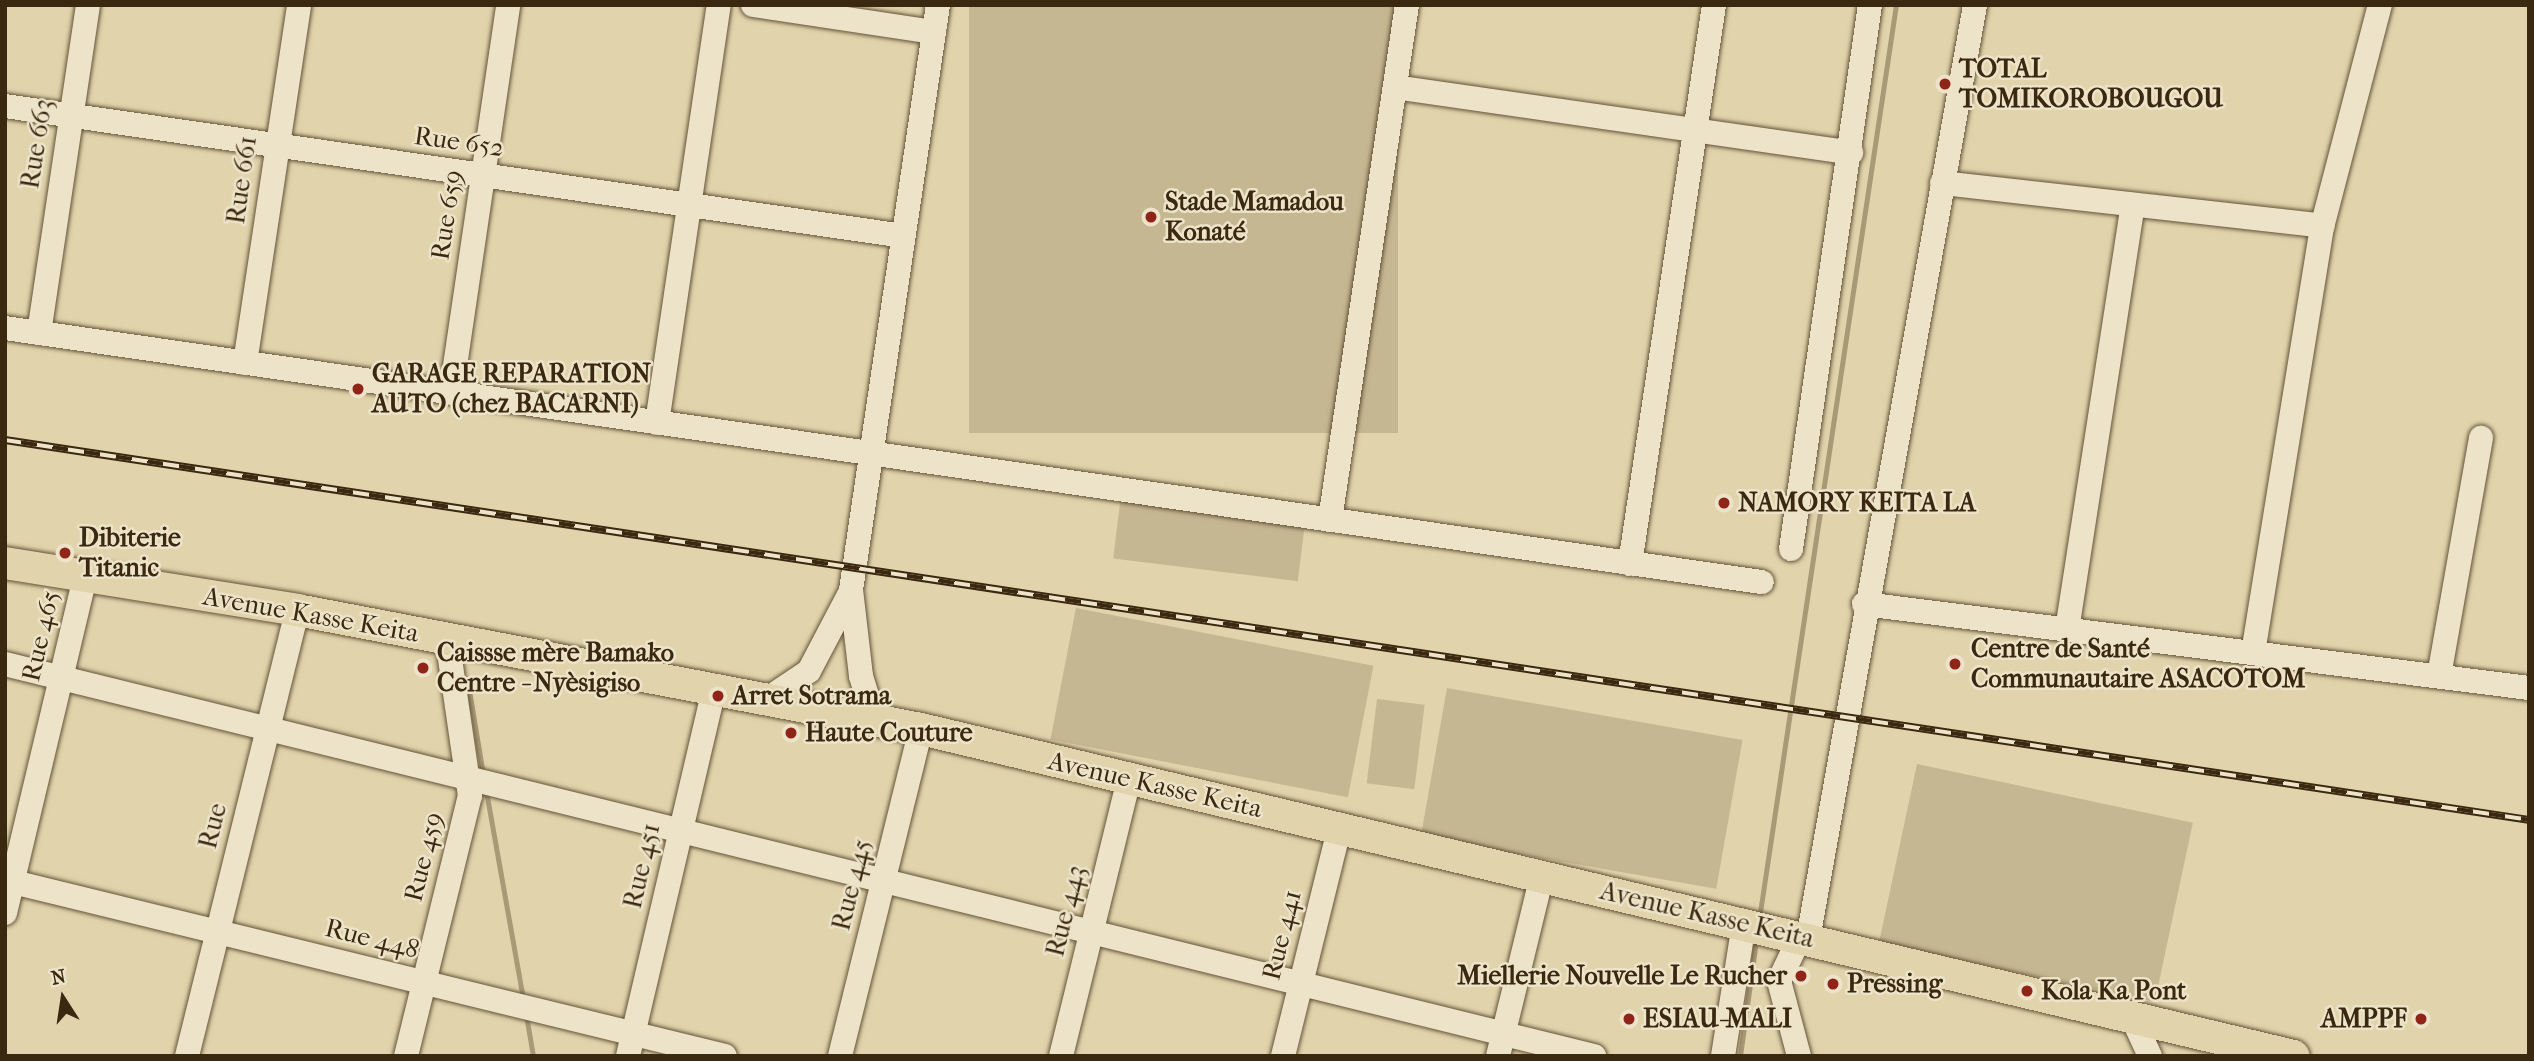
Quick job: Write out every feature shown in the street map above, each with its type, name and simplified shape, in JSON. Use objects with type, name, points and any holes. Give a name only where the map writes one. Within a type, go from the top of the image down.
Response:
[{"type":"main road","name":"Avenue Kasse Keita","points":[[5,563],[297,610],[921,729],[2294,1056]]},
{"type":"street","name":"Rue 663","points":[[39,333],[88,5]]},
{"type":"street","name":"Rue 661","points":[[245,363],[299,5]]},
{"type":"street","name":"Rue 659","points":[[451,393],[508,5]]},
{"type":"street","points":[[656,423],[719,5]]},
{"type":"street","points":[[753,5],[934,32]]},
{"type":"street","points":[[769,698],[809,671],[851,590],[938,5]]},
{"type":"street","points":[[1330,520],[1407,5]]},
{"type":"street","points":[[1630,564],[1714,5]]},
{"type":"street","points":[[1791,549],[1851,153],[1870,5]]},
{"type":"street","points":[[1723,1056],[1776,932],[1864,604],[1975,5]]},
{"type":"street","points":[[2253,653],[2322,226],[2380,5]]},
{"type":"street","points":[[1395,87],[1851,153]]},
{"type":"street","name":"Rue 652","points":[[5,106],[904,236]]},
{"type":"street","points":[[1942,183],[2322,226]]},
{"type":"street","points":[[2067,630],[2133,205]]},
{"type":"street","points":[[5,328],[1762,582]]},
{"type":"street","points":[[2439,676],[2481,438]]},
{"type":"street","name":"Rue 465","points":[[5,913],[9,881],[85,578]]},
{"type":"street","points":[[851,590],[874,719]]},
{"type":"street","points":[[1864,604],[2529,688]]},
{"type":"street","name":"Rue","points":[[187,1056],[297,610]]},
{"type":"street","points":[[447,639],[470,784]]},
{"type":"street","points":[[5,664],[268,728],[470,784],[527,792],[1301,983],[1500,1045],[1594,1056]]},
{"type":"street","name":"Rue 451","points":[[630,1044],[713,689]]},
{"type":"street","name":"Rue 445","points":[[840,1056],[921,729]]},
{"type":"street","name":"Rue 443","points":[[1060,1056],[1129,780]]},
{"type":"street","name":"Rue 459","points":[[406,1056],[470,784]]},
{"type":"street","name":"Rue 441","points":[[1283,1056],[1339,829]]},
{"type":"street","points":[[1500,1045],[1542,876]]},
{"type":"street","name":"Rue 448","points":[[9,881],[525,1007],[630,1044],[725,1056]]},
{"type":"street","points":[[1776,932],[1779,981],[1799,1056]]},
{"type":"street","points":[[2132,1017],[2150,1056]]},
{"type":"shaded area","name":"Stade Mamadou Konaté","points":[[969,5],[1398,5],[1398,433],[969,433]]},
{"type":"shaded area","points":[[1121,495],[1306,518],[1298,581],[1113,559]]},
{"type":"shaded area","points":[[1076,608],[1373,666],[1348,797],[1050,740]]},
{"type":"shaded area","points":[[1447,688],[1742,740],[1716,889],[1421,837]]},
{"type":"shaded area","points":[[1377,699],[1425,705],[1414,789],[1367,783]]},
{"type":"shaded area","points":[[1917,764],[2193,823],[2155,1002],[1879,943]]},
{"type":"waterway","points":[[1759,919],[1896,5]]},
{"type":"waterway","points":[[467,678],[483,775]]},
{"type":"waterway","points":[[486,791],[523,999]]},
{"type":"waterway","points":[[1740,1056],[1756,940]]},
{"type":"waterway","points":[[526,1015],[533,1056]]},
{"type":"railway","points":[[5,440],[2529,820]]},
{"type":"place","name":"TOTAL TOMIKOROBOUGOU","points":[[1945,84]]},
{"type":"place","name":"Stade Mamadou Konaté","points":[[1151,217]]},
{"type":"place","name":"GARAGE REPARATION AUTO (chez BACARNI)","points":[[358,389]]},
{"type":"place","name":"NAMORY KEITA LA","points":[[1724,503]]},
{"type":"place","name":"Dibiterie Titanic","points":[[65,553]]},
{"type":"place","name":"Centre de Santé Communautaire ASACOTOM","points":[[1955,664]]},
{"type":"place","name":"Caissse mère Bamako Centre - Nyèsigiso","points":[[423,668]]},
{"type":"place","name":"Arret Sotrama","points":[[718,696]]},
{"type":"place","name":"Haute Couture","points":[[791,733]]},
{"type":"place","name":"Miellerie Nouvelle Le Rucher","points":[[1801,976]]},
{"type":"place","name":"Pressing","points":[[1833,984]]},
{"type":"place","name":"Kola Ka Pont","points":[[2027,991]]},
{"type":"place","name":"ESIAU-MALI","points":[[1629,1019]]},
{"type":"place","name":"AMPPF","points":[[2421,1019]]}]
